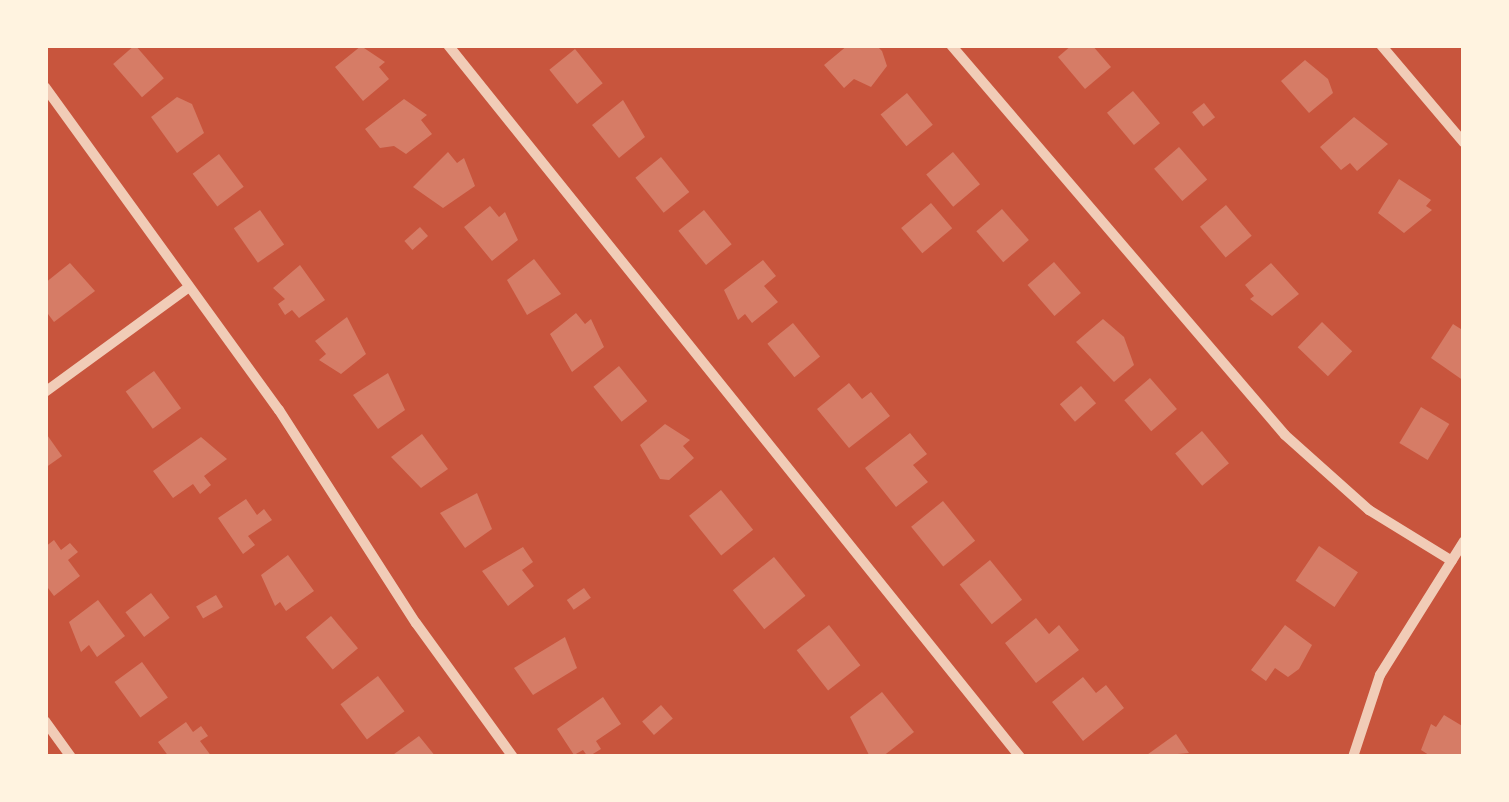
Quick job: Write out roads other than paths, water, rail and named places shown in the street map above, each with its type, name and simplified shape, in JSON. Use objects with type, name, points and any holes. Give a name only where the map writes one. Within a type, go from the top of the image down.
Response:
[{"type":"street","points":[[448,45],[1020,757]]},
{"type":"street","points":[[951,45],[1285,434],[1369,510],[1452,561]]},
{"type":"street","points":[[1381,45],[1464,143]]},
{"type":"street","points":[[45,88],[189,286],[513,757]]},
{"type":"street","points":[[45,392],[189,286]]},
{"type":"street","points":[[1353,757],[1380,675],[1464,541]]},
{"type":"street","points":[[45,721],[71,757]]}]
